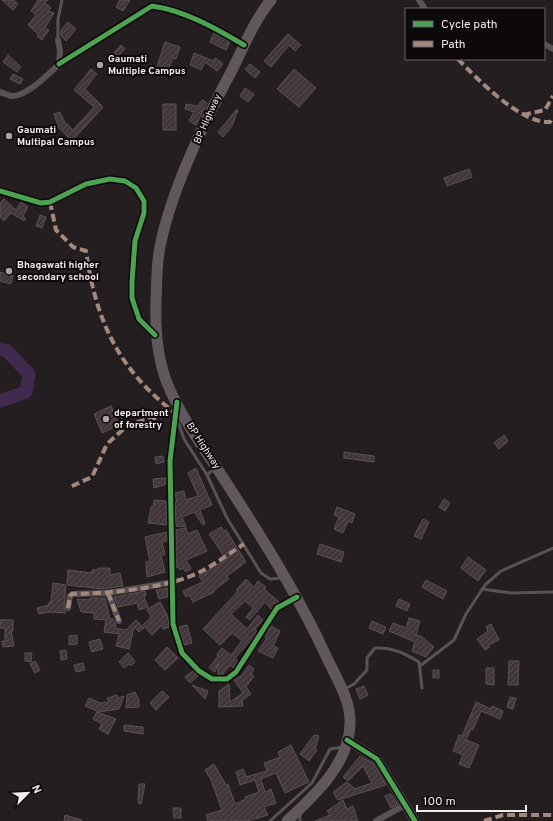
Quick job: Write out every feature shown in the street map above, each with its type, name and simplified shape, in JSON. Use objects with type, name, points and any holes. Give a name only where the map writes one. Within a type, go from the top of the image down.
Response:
[{"type":"highway","name":"BP Highway","points":[[271,0],[252,28],[178,186],[160,243],[157,269],[155,335],[167,382],[176,407],[216,466],[297,596],[342,690],[350,722],[346,743],[340,759],[326,781],[287,821]]},
{"type":"street","points":[[0,92],[11,96],[19,95],[39,82],[59,64],[152,6],[172,9],[205,24],[244,45]]},
{"type":"street","points":[[58,40],[60,51],[59,64]]},
{"type":"street","points":[[0,191],[41,203],[50,202],[86,184],[110,179],[125,181],[136,188],[144,201],[144,213],[135,241],[132,298],[139,319],[155,335]]},
{"type":"street","points":[[176,407],[170,461],[174,582],[173,624],[182,653],[199,671],[212,679],[227,679],[236,672],[277,608],[297,596]]},
{"type":"street","points":[[68,608],[70,596],[72,594],[108,593],[174,582]]},
{"type":"street","points":[[108,593],[119,621]]},
{"type":"street","points":[[346,743],[377,759],[415,821]]},
{"type":"street","points":[[376,821],[405,805]]},
{"type":"lane","points":[[58,40],[57,27],[62,0]]},
{"type":"lane","points":[[176,407],[184,439],[207,476],[227,518],[262,573],[270,579],[286,578]]},
{"type":"lane","points":[[207,476],[216,466]]},
{"type":"lane","points":[[420,666],[454,640],[466,614],[482,589],[501,570],[553,548]]},
{"type":"lane","points":[[482,589],[511,594],[553,592]]},
{"type":"lane","points":[[342,690],[354,684],[367,670],[367,658],[374,648],[387,648],[403,653],[419,662],[422,688]]},
{"type":"lane","points":[[270,821],[312,783],[330,750],[346,743]]},
{"type":"lane","points":[[300,809],[300,821]]},
{"type":"building","points":[[2,0],[14,0],[18,4],[13,10]]},
{"type":"building","points":[[38,0],[48,0],[45,3],[51,8],[48,11],[54,13],[45,28],[49,30],[42,40],[28,25],[36,15],[31,11]]},
{"type":"building","points":[[120,0],[130,0],[123,11],[116,7]]},
{"type":"building","points":[[68,22],[76,29],[66,41],[61,36],[61,30]]},
{"type":"building","points":[[214,33],[230,42],[226,50],[210,42]]},
{"type":"building","points":[[288,34],[301,45],[295,51],[289,45],[271,67],[264,61]]},
{"type":"building","points":[[165,42],[180,47],[176,59],[173,58],[166,74],[156,70]]},
{"type":"building","points":[[121,45],[125,49],[113,61],[109,58]]},
{"type":"building","points":[[194,53],[213,61],[215,58],[223,64],[217,71],[205,62],[201,70],[190,65]]},
{"type":"building","points":[[8,55],[21,67],[17,72],[3,62]]},
{"type":"building","points":[[250,64],[260,72],[255,78],[245,69]]},
{"type":"building","points":[[91,69],[97,74],[85,89],[103,107],[72,141],[59,128],[54,114],[60,112],[64,121],[73,130],[94,107],[74,90]]},
{"type":"building","points":[[294,69],[316,88],[299,107],[277,89]]},
{"type":"building","points":[[13,74],[23,79],[20,84],[10,79]]},
{"type":"building","points":[[245,88],[254,94],[248,102],[240,96]]},
{"type":"building","points":[[202,100],[207,103],[196,125],[189,121],[194,112],[185,109],[186,104],[198,106]]},
{"type":"building","points":[[163,104],[176,104],[176,130],[163,130]]},
{"type":"building","points":[[236,110],[238,110],[232,126],[223,137],[218,132]]},
{"type":"building","points":[[469,169],[472,177],[447,186],[444,178]]},
{"type":"building","points":[[4,199],[16,210],[21,202],[28,207],[23,216],[26,219],[24,221],[11,213],[4,221],[0,217],[0,203]]},
{"type":"building","points":[[40,215],[46,217],[42,228],[36,226]]},
{"type":"building","points":[[0,272],[13,276],[11,284],[0,281]]},
{"type":"building","name":"department of forestry","points":[[111,406],[119,425],[102,433],[94,414]]},
{"type":"building","points":[[504,435],[508,441],[499,449],[494,443]]},
{"type":"building","points":[[344,452],[374,456],[374,462],[344,458]]},
{"type":"building","points":[[163,456],[164,462],[156,464],[155,457]]},
{"type":"building","points":[[196,468],[212,505],[200,510],[205,524],[203,525],[194,512],[182,517],[186,527],[176,526],[175,502],[177,502],[175,493],[184,491],[186,500],[198,496],[188,473]]},
{"type":"building","points":[[166,478],[166,484],[154,488],[153,479]]},
{"type":"building","points":[[444,499],[450,503],[445,511],[439,507]]},
{"type":"building","points":[[154,500],[166,501],[167,525],[148,523]]},
{"type":"building","points":[[337,507],[355,514],[352,523],[348,521],[343,533],[334,529],[339,517],[334,515]]},
{"type":"building","points":[[423,519],[429,522],[421,539],[414,536]]},
{"type":"building","points":[[221,527],[224,531],[226,530],[246,562],[227,576],[229,579],[213,591],[214,592],[193,602],[189,595],[186,597],[183,591],[203,582],[199,576],[226,559],[209,534]]},
{"type":"building","points":[[186,528],[188,534],[197,530],[207,551],[186,560],[191,569],[186,572],[183,568],[180,570],[176,567],[176,530]]},
{"type":"building","points":[[167,532],[167,541],[162,542],[165,554],[161,556],[165,572],[147,577],[146,562],[150,561],[145,537]]},
{"type":"building","points":[[320,544],[344,552],[341,562],[317,554]]},
{"type":"building","points":[[468,557],[486,570],[478,581],[461,568]]},
{"type":"building","points":[[98,568],[110,568],[110,575],[120,573],[123,586],[103,589],[67,585],[68,570],[92,573],[92,570],[98,570]]},
{"type":"building","points":[[246,579],[254,587],[258,581],[266,587],[264,589],[279,602],[271,609],[265,602],[250,620],[246,617],[253,608],[245,601],[231,614],[247,629],[258,615],[263,620],[255,629],[257,631],[253,638],[235,658],[238,661],[233,668],[230,665],[223,674],[218,674],[218,664],[215,672],[209,668],[218,656],[217,654],[222,648],[231,655],[242,641],[232,633],[220,645],[203,629],[238,591],[236,590]]},
{"type":"building","points":[[426,580],[447,591],[443,599],[422,587]]},
{"type":"building","points":[[53,583],[66,585],[64,608],[66,613],[49,612],[39,614],[37,608],[49,605],[49,602],[51,602]]},
{"type":"building","points":[[168,588],[168,597],[159,599],[156,590]]},
{"type":"building","points":[[145,591],[146,595],[144,596],[148,607],[139,610],[137,603],[118,607],[114,597]]},
{"type":"building","points":[[90,598],[105,598],[110,619],[113,619],[116,624],[115,628],[126,630],[136,620],[144,628],[139,632],[134,627],[129,649],[116,646],[119,634],[104,632],[106,620],[94,619],[94,613],[81,612],[77,599],[90,600]]},
{"type":"building","points":[[399,599],[410,604],[407,611],[396,606]]},
{"type":"building","points":[[160,602],[168,617],[169,627],[163,629],[162,625],[152,635],[143,625],[151,617],[147,609]]},
{"type":"building","points":[[409,618],[420,621],[416,635],[421,636],[434,647],[426,657],[412,651],[415,642],[389,631],[393,623],[406,628]]},
{"type":"building","points":[[0,620],[13,620],[13,631],[11,631],[14,646],[3,647],[2,641],[5,641],[5,628],[0,628]]},
{"type":"building","points":[[372,621],[386,627],[383,634],[369,628]]},
{"type":"building","points":[[491,624],[499,640],[488,645],[490,647],[485,650],[477,639],[488,631],[486,627]]},
{"type":"building","points":[[187,625],[192,643],[184,645],[179,627]]},
{"type":"building","points":[[271,626],[280,631],[273,646],[278,648],[273,658],[258,651],[267,638],[265,637]]},
{"type":"building","points":[[77,635],[77,644],[69,645],[69,636]]},
{"type":"building","points":[[100,639],[103,649],[92,652],[89,642]]},
{"type":"building","points":[[167,647],[178,658],[165,670],[155,660]]},
{"type":"building","points":[[66,650],[67,659],[61,660],[60,651]]},
{"type":"building","points":[[25,653],[32,653],[31,662],[25,661]]},
{"type":"building","points":[[128,653],[135,662],[131,666],[129,664],[124,668],[119,662]]},
{"type":"building","points":[[35,661],[40,670],[35,673],[30,664]]},
{"type":"building","points":[[509,661],[519,661],[518,685],[508,685]]},
{"type":"building","points":[[83,663],[85,670],[76,672],[74,665]]},
{"type":"building","points":[[249,665],[254,669],[251,674],[254,676],[246,687],[251,694],[242,700],[243,706],[219,707],[219,691],[229,684],[230,702],[243,693],[234,680],[242,675]]},
{"type":"building","points":[[486,668],[494,668],[494,685],[486,684]]},
{"type":"building","points":[[433,670],[439,670],[439,678],[433,678]]},
{"type":"building","points":[[193,671],[198,676],[190,683],[185,677]]},
{"type":"building","points":[[192,685],[208,691],[205,699]]},
{"type":"building","points":[[364,686],[368,695],[360,699],[356,689]]},
{"type":"building","points":[[162,691],[169,697],[156,710],[150,703]]},
{"type":"building","points":[[135,692],[139,700],[139,707],[126,708],[127,695]]},
{"type":"building","points":[[117,695],[118,698],[124,696],[119,709],[99,712],[85,706],[89,698],[100,703],[109,702],[107,698]]},
{"type":"building","points":[[510,697],[516,698],[513,709],[507,707]]},
{"type":"building","points":[[476,702],[491,709],[492,706],[503,711],[500,719],[481,711],[473,730],[471,729],[466,740],[479,745],[469,768],[459,764],[463,755],[453,751],[459,735],[462,736]]},
{"type":"building","points":[[97,712],[116,719],[108,734],[99,729],[102,724],[93,719]]},
{"type":"building","points":[[124,725],[143,727],[143,734],[124,731]]},
{"type":"building","points":[[314,735],[319,736],[315,749],[317,750],[309,761],[300,754]]},
{"type":"building","points":[[291,745],[309,782],[285,793],[276,773],[261,779],[265,792],[271,789],[276,803],[264,807],[268,815],[248,821],[208,821],[206,815],[222,810],[211,780],[205,770],[214,764],[226,785],[228,784],[235,804],[246,799],[245,797],[259,792],[255,780],[240,785],[236,772],[243,769],[246,777],[267,771],[264,763],[280,757],[278,752]]},
{"type":"building","points":[[360,756],[373,763],[386,785],[338,800],[333,792],[347,782],[355,789],[372,783],[363,766],[348,781],[343,777]]},
{"type":"building","points":[[139,784],[145,784],[141,804],[138,803]]},
{"type":"building","points":[[391,794],[398,804],[391,808],[385,796]]},
{"type":"building","points":[[343,800],[347,809],[353,806],[358,821],[315,821],[330,815],[327,811]]},
{"type":"building","points":[[173,808],[181,808],[181,818],[174,818]]},
{"type":"building","points":[[65,815],[82,820],[64,821]]},
{"type":"waterway","points":[[0,349],[7,351],[29,374],[26,392],[0,401]]},
{"type":"marked path","points":[[459,60],[476,78],[500,99],[526,116],[538,121],[550,122],[553,117]]},
{"type":"marked path","points":[[523,115],[545,110],[553,96]]},
{"type":"marked path","points":[[50,202],[56,230],[73,247],[86,251],[96,300],[113,342],[124,361],[138,379],[175,413],[129,424],[107,444],[92,477],[70,487]]},
{"type":"marked path","points":[[68,608],[70,596],[72,594],[104,593],[138,589],[156,586],[188,577],[208,568],[244,544]]},
{"type":"marked path","points":[[108,593],[119,621]]},
{"type":"marked path","points":[[484,821],[503,815],[553,815]]},
{"type":"cycle path","points":[[59,64],[152,6],[165,8],[200,21],[244,45]]},
{"type":"cycle path","points":[[0,191],[41,203],[50,202],[86,184],[110,179],[125,181],[136,188],[144,201],[144,213],[135,241],[132,298],[139,319],[155,335]]},
{"type":"cycle path","points":[[177,402],[170,461],[173,624],[182,653],[199,671],[212,679],[227,679],[236,672],[277,608],[297,597]]},
{"type":"cycle path","points":[[347,740],[377,759],[415,821]]},
{"type":"place","name":"Gaumati Multiple Campus","points":[[100,65]]},
{"type":"place","name":"Gaumati Multipal Campus","points":[[9,136]]},
{"type":"place","name":"Bhagawati higher secondary school","points":[[9,271]]},
{"type":"place","name":"department of forestry","points":[[106,419]]}]
